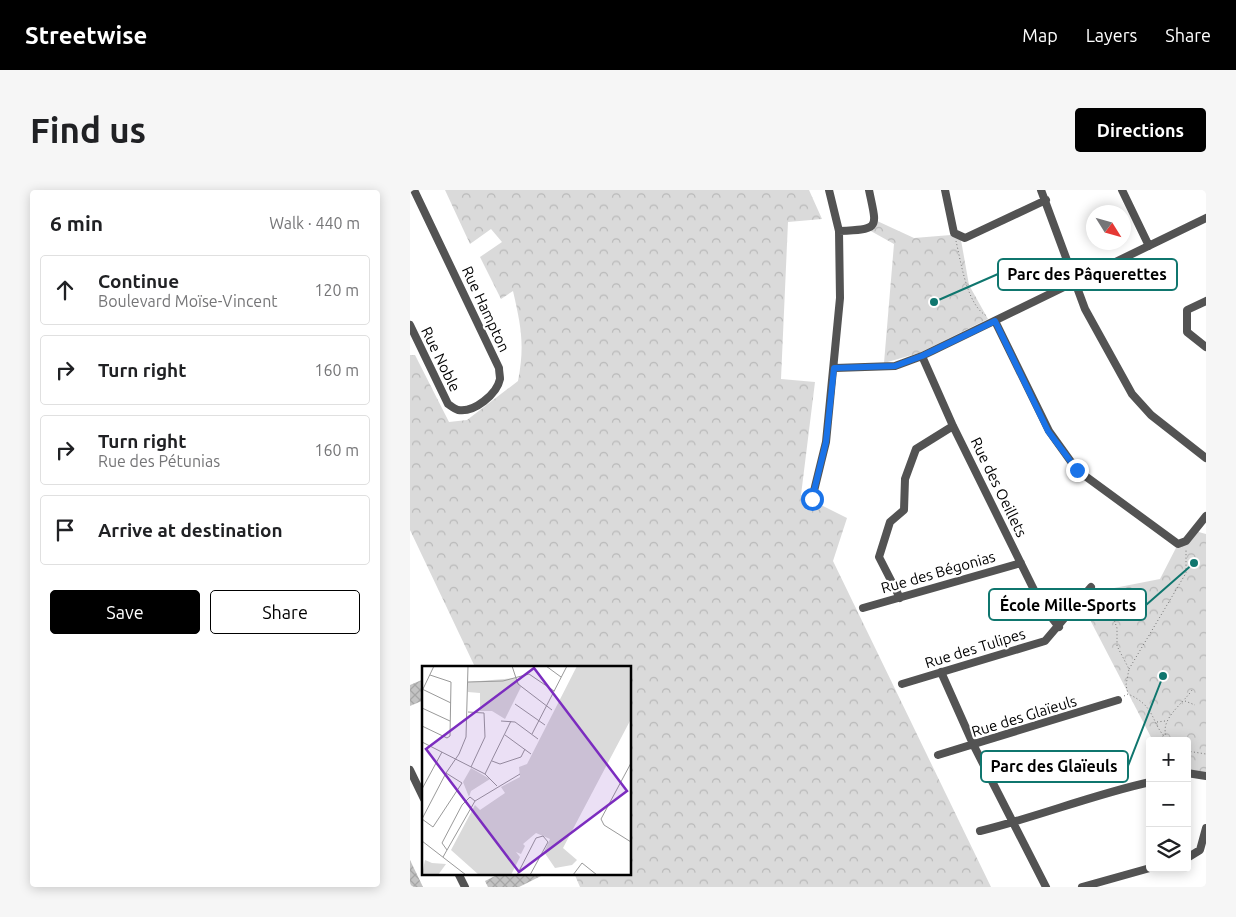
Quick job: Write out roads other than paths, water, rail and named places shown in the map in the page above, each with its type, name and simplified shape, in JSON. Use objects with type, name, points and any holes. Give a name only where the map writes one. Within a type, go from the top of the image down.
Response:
[{"type":"street","name":"Rue Hampton","points":[[414,190],[498,368],[500,379],[495,391],[485,400],[468,410],[457,410],[448,404]]},
{"type":"street","points":[[812,499],[826,442],[840,298],[840,231],[829,190]]},
{"type":"street","points":[[840,231],[869,230],[874,226],[875,220],[869,190]]},
{"type":"street","points":[[945,190],[954,233],[965,238],[1046,200]]},
{"type":"street","points":[[1041,190],[1085,309],[1132,394],[1151,415],[1206,458]]},
{"type":"street","points":[[1122,190],[1148,246]]},
{"type":"street","points":[[834,368],[895,366],[922,356],[1206,218]]},
{"type":"street","points":[[1206,301],[1187,310],[1187,332],[1206,347]]},
{"type":"street","points":[[995,321],[1048,431],[1077,470],[1178,544],[1186,541],[1206,516]]},
{"type":"street","name":"Rue Noble","points":[[410,325],[448,404]]},
{"type":"street","name":"Rue des Oeillets","points":[[922,356],[953,426],[1041,604],[1058,627]]},
{"type":"street","points":[[900,598],[879,557],[890,522],[904,510],[905,478],[916,448],[953,426]]},
{"type":"street","name":"Rue des Bégonias","points":[[863,608],[1021,563]]},
{"type":"street","name":"Rue des Tulipes","points":[[902,684],[1045,641],[1091,587]]},
{"type":"street","points":[[941,672],[974,746],[1015,822],[1046,887]]},
{"type":"street","name":"Rue des Glaïeuls","points":[[938,756],[1118,700]]},
{"type":"street","points":[[410,770],[422,795]]},
{"type":"street","points":[[1191,774],[1206,776]]},
{"type":"street","points":[[980,830],[1015,822],[1081,800],[1146,783]]},
{"type":"street","points":[[1191,856],[1200,850],[1206,828]]},
{"type":"street","points":[[1082,887],[1146,869]]},
{"type":"street","points":[[458,874],[465,887]]},
{"type":"place","name":"Parc des Pâquerettes","points":[[934,302]]},
{"type":"place","name":"École Mille-Sports","points":[[1194,563]]},
{"type":"place","name":"Parc des Glaïeuls","points":[[1163,676]]}]
